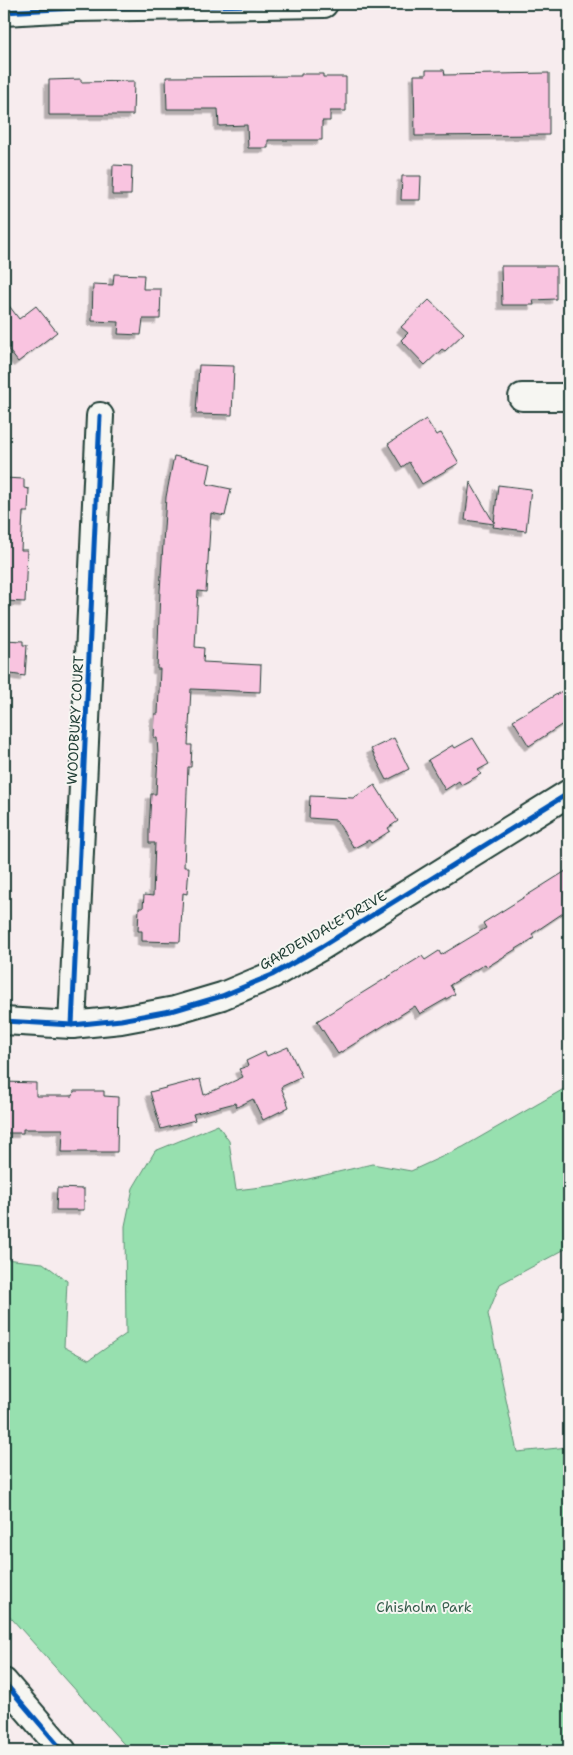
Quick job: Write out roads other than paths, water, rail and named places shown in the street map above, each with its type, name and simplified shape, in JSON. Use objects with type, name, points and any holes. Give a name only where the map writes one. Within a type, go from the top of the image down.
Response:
[{"type":"street","points":[[4,12],[324,4]]},
{"type":"street","points":[[522,398],[569,397]]},
{"type":"street","name":"WOODBURY COURT","points":[[72,1025],[100,416]]},
{"type":"street","name":"GARDENDALE DRIVE","points":[[4,1021],[72,1025],[121,1020],[175,1010],[222,996],[272,975],[321,947],[569,793]]},
{"type":"street","points":[[4,1682],[63,1751]]},
{"type":"park label","name":"Chisholm Park","points":[[424,1607]]}]
